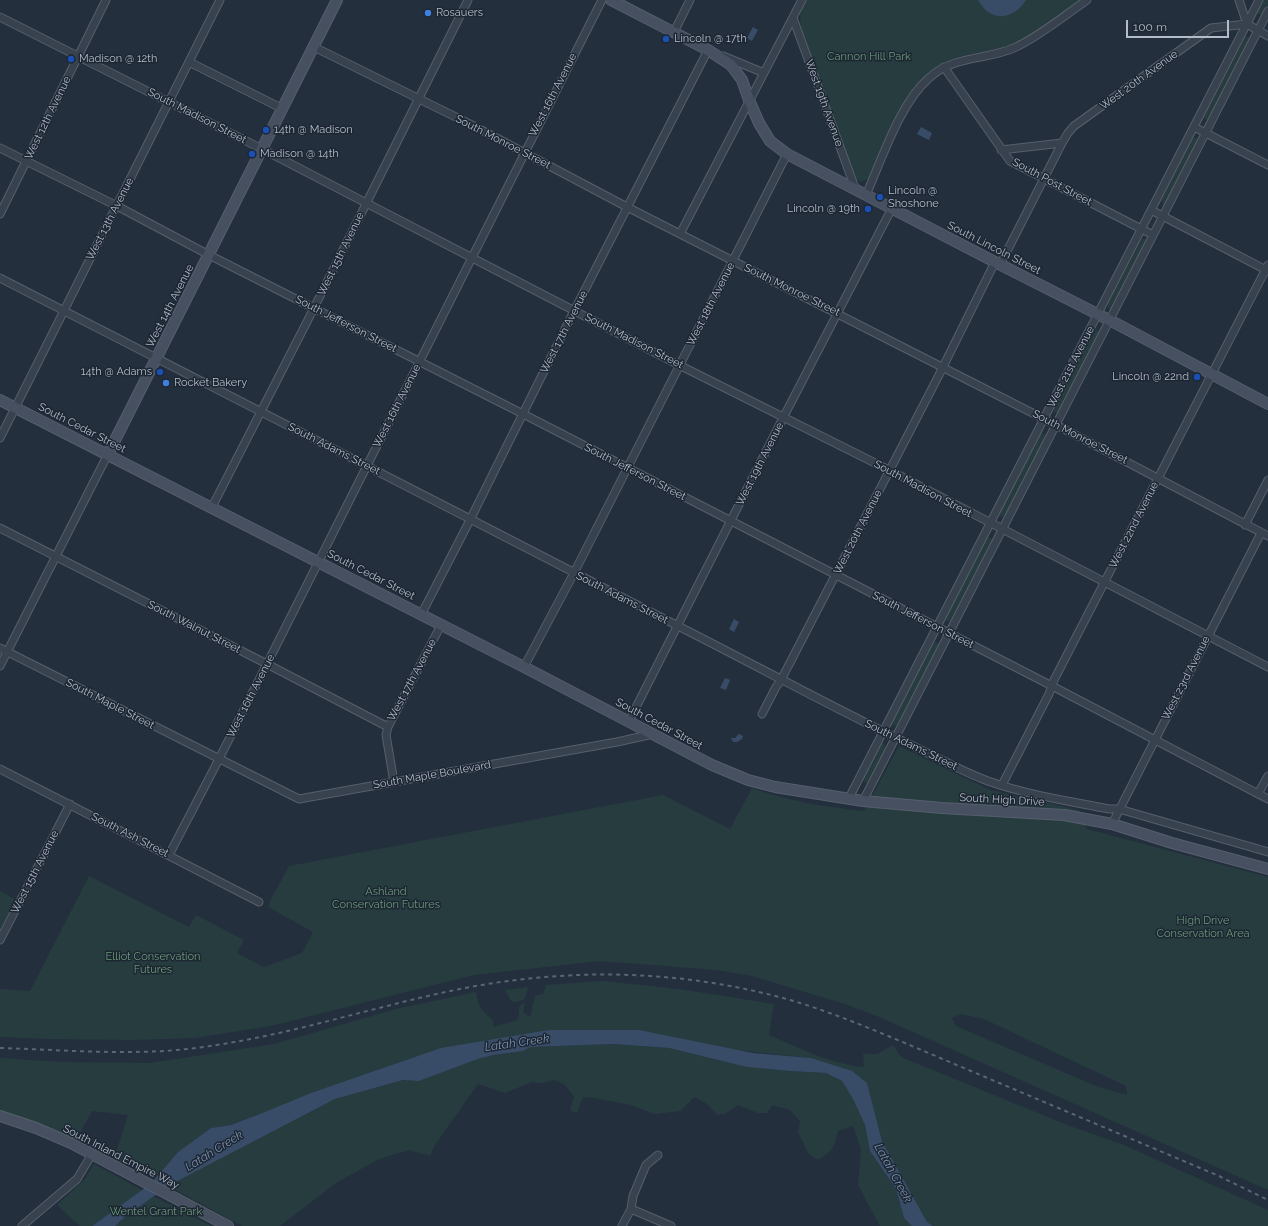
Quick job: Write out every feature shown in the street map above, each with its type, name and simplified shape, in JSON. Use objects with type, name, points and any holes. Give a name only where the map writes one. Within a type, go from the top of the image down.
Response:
[{"type":"street","name":"West 12th Avenue","points":[[0,214],[106,0]]},
{"type":"street","name":"West 13th Avenue","points":[[0,438],[220,0]]},
{"type":"street","name":"West 14th Avenue","points":[[0,666],[3,650],[56,556],[157,359],[337,0]]},
{"type":"street","name":"West 15th Avenue","points":[[212,507],[314,308],[468,0]]},
{"type":"street","name":"West 16th Avenue","points":[[169,855],[219,759],[602,0]]},
{"type":"street","name":"South Lincoln Street","points":[[611,0],[708,50],[731,65],[742,80],[759,123],[770,140],[787,154],[855,188],[997,264],[1110,320],[1268,404]]},
{"type":"street","points":[[674,32],[690,0]]},
{"type":"street","points":[[680,234],[802,0]]},
{"type":"street","points":[[866,195],[905,109],[921,86],[929,78],[944,67],[963,60],[1002,53],[1017,47],[1030,40],[1087,0]]},
{"type":"street","points":[[1239,0],[1247,24],[1268,36]]},
{"type":"street","name":"West 21st Avenue","points":[[849,798],[1259,0]]},
{"type":"street","name":"West 21st Avenue","points":[[863,801],[1268,11]]},
{"type":"street","name":"South Madison Street","points":[[0,17],[262,149],[783,418],[889,470],[990,524],[1268,667]]},
{"type":"street","name":"West 19th Avenue","points":[[793,18],[855,188]]},
{"type":"street","name":"West 20th Avenue","points":[[762,714],[836,576],[889,470],[997,264],[1068,133],[1074,126],[1211,28],[1247,24]]},
{"type":"street","name":"South Monroe Street","points":[[314,46],[1158,477],[1268,536]]},
{"type":"street","name":"South Lincoln Street","points":[[708,50],[764,73]]},
{"type":"street","name":"West 17th Avenue","points":[[421,615],[470,520],[574,310],[708,50]]},
{"type":"street","points":[[189,62],[283,108]]},
{"type":"street","name":"South Post Street","points":[[944,67],[1010,161],[1153,235]]},
{"type":"street","points":[[1194,127],[1268,165]]},
{"type":"street","points":[[1002,150],[1062,143]]},
{"type":"street","name":"South Jefferson Street","points":[[0,148],[420,361],[1052,686],[1268,799]]},
{"type":"street","name":"West 18th Avenue","points":[[524,667],[574,573],[787,154]]},
{"type":"street","name":"West 19th Avenue","points":[[629,721],[892,208]]},
{"type":"street","points":[[1151,210],[1267,268]]},
{"type":"street","name":"West 22nd Avenue","points":[[1002,785],[1158,477],[1267,268]]},
{"type":"street","name":"South Adams Street","points":[[0,278],[367,465],[470,520],[781,680],[883,732],[968,772],[1002,785],[1109,809],[1119,809],[1268,852]]},
{"type":"street","name":"South Cedar Street","points":[[0,400],[730,773]]},
{"type":"street","points":[[1245,525],[1268,480]]},
{"type":"street","name":"South Walnut Street","points":[[0,528],[388,727]]},
{"type":"street","name":"West 23rd Avenue","points":[[1112,824],[1261,533]]},
{"type":"street","name":"West 17th Avenue","points":[[394,782],[386,735],[388,727],[441,625]]},
{"type":"street","name":"South Maple Street","points":[[3,650],[219,759]]},
{"type":"street","name":"South Maple Boulevard","points":[[219,759],[299,799],[617,742],[653,734]]},
{"type":"street","name":"South Ash Street","points":[[0,769],[258,902]]},
{"type":"street","name":"South High Drive","points":[[730,773],[748,780],[775,787],[863,801],[942,808],[1064,815],[1112,824],[1172,843],[1268,869]]},
{"type":"street","points":[[1258,794],[1268,776]]},
{"type":"street","name":"West 15th Avenue","points":[[0,940],[70,804]]},
{"type":"street","name":"South Inland Empire Way","points":[[0,1116],[48,1133],[92,1154],[228,1226]]},
{"type":"street","points":[[22,1226],[77,1179],[92,1154]]},
{"type":"street","points":[[622,1226],[631,1209],[633,1196],[646,1165],[658,1155]]},
{"type":"street","points":[[631,1209],[671,1226]]},
{"type":"green space","name":"Cannon Hill Park","points":[[806,0],[1081,0],[1029,36],[1009,47],[1001,50],[961,56],[946,61],[930,72],[915,87],[873,175],[861,182],[855,178],[801,28],[801,9]]},
{"type":"green space","points":[[1263,0],[1268,0],[1268,5],[1263,15],[1261,15],[1258,14],[1257,11]]},
{"type":"green space","points":[[1245,37],[1249,37],[1251,39],[1208,121],[1204,117]]},
{"type":"green space","points":[[1195,137],[1198,139],[1166,204],[1163,204],[1161,200],[1192,139]]},
{"type":"green space","points":[[1142,239],[1147,241],[1111,309],[1109,309],[1107,305]]},
{"type":"green space","points":[[1096,329],[1100,333],[1059,412],[1055,413],[1053,409]]},
{"type":"green space","points":[[1042,433],[1046,437],[1005,516],[1001,517],[999,513],[1040,434]]},
{"type":"green space","points":[[989,537],[992,539],[992,542],[951,620],[947,622],[946,617],[986,539]]},
{"type":"green space","points":[[932,643],[938,643],[938,646],[897,725],[893,726],[892,722]]},
{"type":"green space","points":[[882,743],[886,747],[868,782],[864,782],[862,779],[880,744]]},
{"type":"green space","points":[[899,746],[990,790],[1079,810],[1087,829],[1268,877],[1268,1190],[877,1016],[842,1003],[752,976],[717,970],[600,961],[474,975],[271,1026],[194,1038],[133,1040],[0,1037],[0,989],[30,991],[89,876],[189,927],[196,915],[244,940],[237,953],[264,967],[302,953],[313,932],[268,907],[289,866],[663,795],[730,829],[752,788],[779,797],[807,803],[864,811]],"holes":[[[961,1014],[984,1019],[1126,1086],[1127,1095],[1096,1086],[956,1026],[952,1018]]]},
{"type":"green space","points":[[0,891],[16,900],[0,930]]},
{"type":"green space","points":[[602,981],[679,989],[774,1004],[769,1035],[815,1055],[852,1066],[864,1067],[863,1054],[877,1054],[893,1045],[901,1057],[1070,1126],[1124,1145],[1268,1210],[1268,1226],[933,1226],[927,1222],[882,1141],[867,1083],[811,1058],[549,1030],[265,1112],[231,1125],[211,1128],[178,1152],[155,1179],[114,1159],[128,1115],[92,1111],[76,1140],[49,1127],[0,1111],[0,1058],[62,1062],[150,1063],[274,1044],[396,1009],[476,992],[479,1004],[492,1019],[494,1027],[517,1020],[519,1016],[519,1007],[523,1003],[525,1003],[523,1012],[530,1017],[535,996],[543,994],[546,985]]},
{"type":"green space","points":[[528,987],[525,999],[517,1002],[511,1001],[505,990]]},
{"type":"green space","points":[[613,1044],[669,1048],[747,1067],[826,1073],[842,1081],[853,1099],[865,1125],[870,1151],[896,1189],[904,1218],[912,1226],[880,1226],[858,1185],[861,1149],[853,1126],[838,1131],[836,1141],[830,1152],[818,1160],[808,1153],[798,1132],[800,1121],[790,1110],[772,1105],[767,1113],[758,1113],[738,1105],[725,1114],[717,1115],[707,1104],[694,1097],[681,1111],[654,1114],[631,1105],[583,1097],[578,1111],[574,1113],[570,1109],[574,1097],[565,1085],[554,1080],[542,1083],[532,1082],[505,1093],[478,1084],[435,1145],[430,1156],[409,1150],[379,1159],[336,1183],[280,1226],[242,1226],[168,1186],[335,1099],[403,1080],[419,1081],[478,1059],[493,1055],[523,1051],[530,1047]]},
{"type":"green space","points":[[94,1164],[142,1190],[92,1226],[80,1226],[57,1205],[85,1179]]},
{"type":"green space","name":"Wentel Grant Park","points":[[153,1196],[211,1226],[115,1226]]},
{"type":"water","points":[[978,0],[1026,0],[1015,12],[1002,16],[989,12]]},
{"type":"water","points":[[753,27],[758,30],[752,41],[747,38]]},
{"type":"water","points":[[921,127],[932,133],[929,140],[917,134]]},
{"type":"water","points":[[734,619],[739,622],[734,632],[729,629]]},
{"type":"water","points":[[725,678],[730,680],[726,690],[720,688]]},
{"type":"water","points":[[739,734],[743,736],[742,739],[737,742],[733,742],[731,738],[735,738]]},
{"type":"water","name":"Latah Creek","points":[[549,1030],[639,1030],[753,1053],[811,1058],[852,1071],[867,1083],[882,1141],[927,1222],[933,1226],[912,1226],[904,1218],[896,1189],[870,1151],[865,1125],[853,1099],[842,1081],[826,1073],[747,1067],[669,1048],[613,1044],[530,1047],[523,1051],[493,1055],[478,1059],[419,1081],[403,1080],[335,1099],[168,1186],[126,1216],[115,1226],[92,1226],[142,1190],[155,1179],[178,1152],[211,1128],[231,1125],[311,1093],[441,1048]]},
{"type":"railway","points":[[0,1048],[132,1052],[210,1046],[272,1035],[455,990],[539,978],[581,975],[623,975],[665,977],[707,982],[790,1000],[855,1022],[1219,1176],[1268,1200]]},
{"type":"place","name":"Rosauers","points":[[428,13]]},
{"type":"place","name":"Lincoln @ 17th","points":[[666,39]]},
{"type":"place","name":"Madison @ 12th","points":[[71,59]]},
{"type":"place","name":"14th @ Madison","points":[[266,130]]},
{"type":"place","name":"Madison @ 14th","points":[[252,154]]},
{"type":"place","name":"Lincoln @ Shoshone","points":[[880,197]]},
{"type":"place","name":"Lincoln @ 19th","points":[[868,209]]},
{"type":"place","name":"14th @ Adams","points":[[160,372]]},
{"type":"place","name":"Lincoln @ 22nd","points":[[1197,377]]},
{"type":"place","name":"Rocket Bakery","points":[[166,383]]},
{"type":"park label","name":"Ashland Conservation Futures","points":[[386,898]]},
{"type":"park label","name":"High Drive Conservation Area","points":[[1203,927]]},
{"type":"park label","name":"Elliot Conservation Futures","points":[[153,963]]}]
